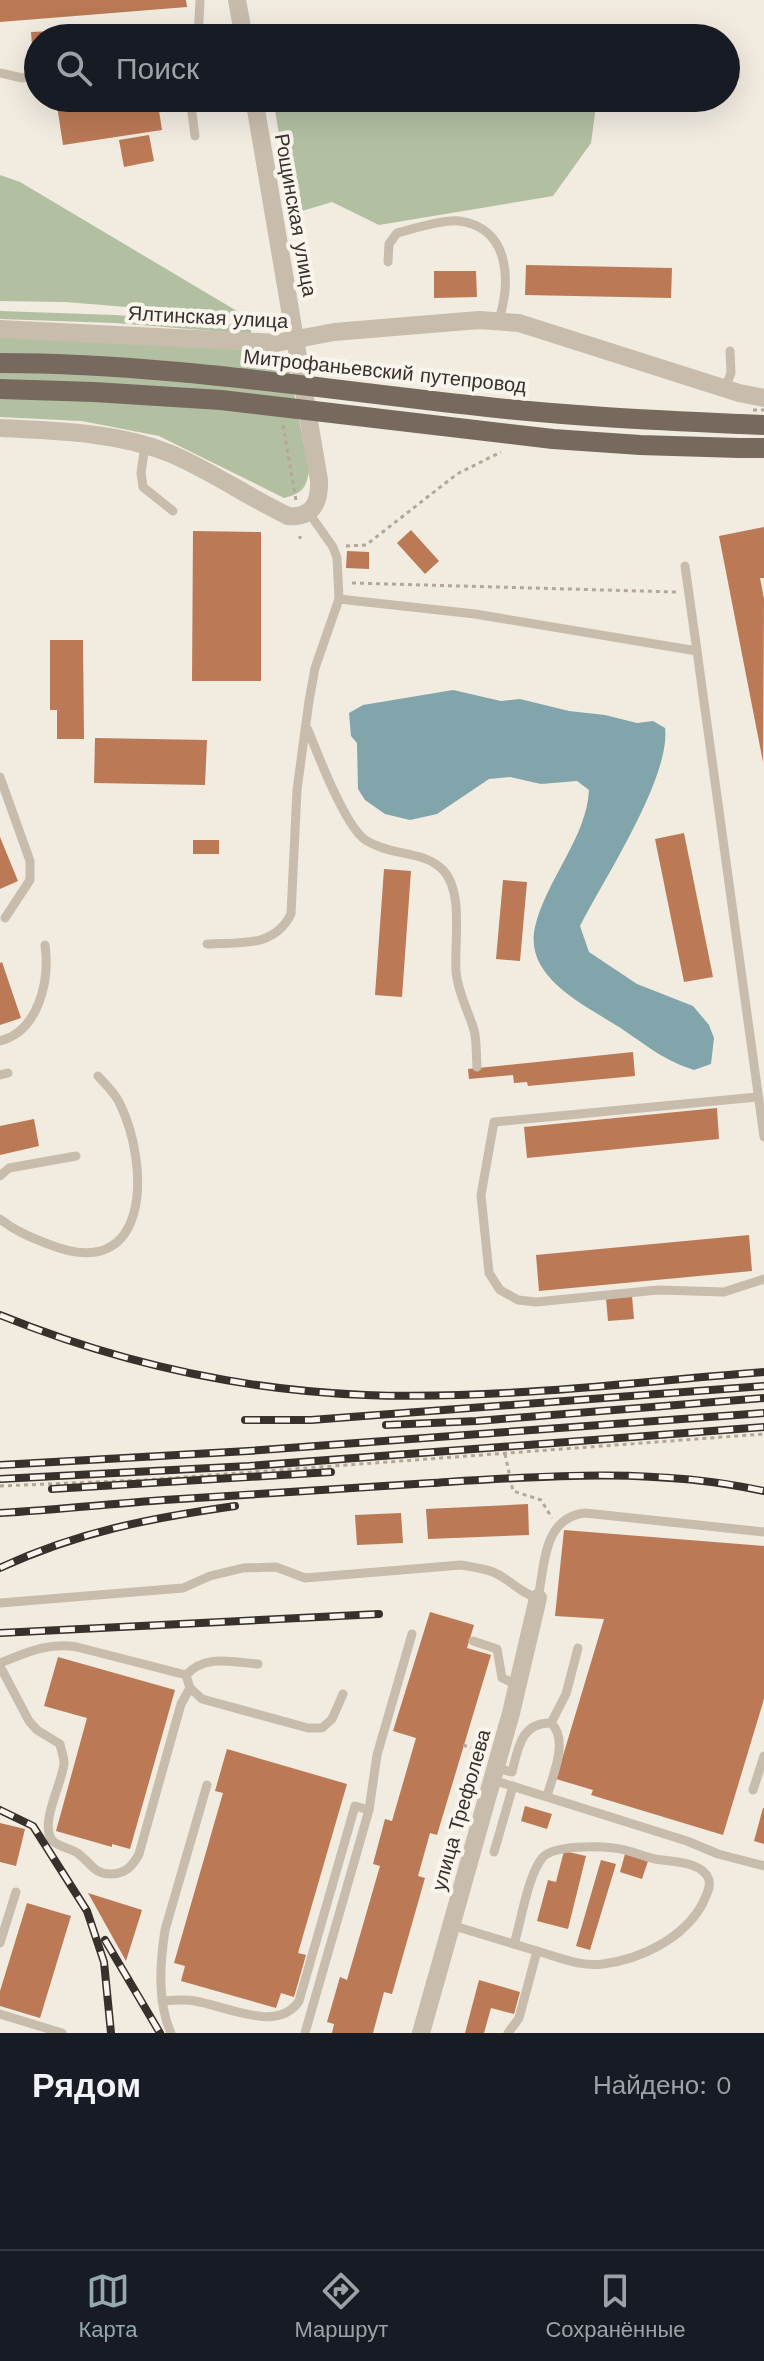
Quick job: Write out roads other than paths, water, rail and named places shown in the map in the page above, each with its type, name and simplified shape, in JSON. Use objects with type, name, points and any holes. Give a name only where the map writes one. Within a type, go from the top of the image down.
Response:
[{"type":"main road","name":"Митрофаньевский путепровод","points":[[0,363],[199,374],[556,414],[764,425]]},
{"type":"main road","points":[[0,389],[221,400],[567,440],[764,448]]},
{"type":"street","points":[[237,0],[241,24]]},
{"type":"street","name":"Рощинская улица","points":[[256,112],[294,339]]},
{"type":"street","points":[[294,339],[334,332],[479,320],[519,323],[764,398]]},
{"type":"street","name":"Ялтинская улица","points":[[0,329],[256,343],[294,339],[319,480],[316,504],[309,513]]},
{"type":"street","points":[[0,428],[87,434],[145,445],[171,454],[288,516],[299,517],[309,513]]},
{"type":"street","name":"улица Трефолева","points":[[421,2033],[495,1774],[538,1598]]},
{"type":"lane","points":[[199,24],[200,0]]},
{"type":"lane","points":[[0,73],[24,78]]},
{"type":"lane","points":[[192,112],[195,136]]},
{"type":"lane","points":[[388,262],[389,244],[397,233],[457,221],[482,228],[500,246],[506,272],[507,292],[498,322]]},
{"type":"lane","points":[[725,388],[731,373],[730,351]]},
{"type":"lane","points":[[145,445],[141,473],[143,487],[173,511]]},
{"type":"lane","points":[[207,944],[253,942],[272,937],[284,928],[291,914],[297,790],[306,727],[315,668],[339,599],[337,558],[333,547],[309,513]]},
{"type":"lane","points":[[685,566],[764,1137]]},
{"type":"lane","points":[[339,599],[475,614],[697,651]]},
{"type":"lane","points":[[306,727],[350,820],[363,838],[379,847],[417,856],[445,872],[453,889],[456,909],[456,974],[461,999],[474,1032],[477,1067]]},
{"type":"lane","points":[[0,777],[30,861],[30,880],[24,894],[5,918]]},
{"type":"lane","points":[[0,815],[12,810]]},
{"type":"lane","points":[[0,1041],[12,1038],[23,1030],[31,1018],[46,981],[45,945]]},
{"type":"lane","points":[[0,1219],[14,1230],[66,1252],[83,1254],[102,1252],[117,1245],[127,1232],[136,1194],[130,1131],[119,1101],[98,1076]]},
{"type":"lane","points":[[757,1097],[494,1122],[481,1195],[489,1273],[500,1290],[518,1300],[536,1302],[658,1290],[724,1292],[764,1279]]},
{"type":"lane","points":[[0,1176],[9,1168],[76,1156]]},
{"type":"lane","points":[[0,1603],[183,1588],[210,1576],[243,1568],[276,1567],[305,1578],[461,1565],[496,1573],[525,1595],[538,1598],[550,1538],[557,1525],[569,1515],[585,1513],[764,1532]]},
{"type":"lane","points":[[305,2033],[369,1810],[377,1755],[412,1634]]},
{"type":"lane","points":[[473,1641],[497,1649],[502,1678],[518,1685]]},
{"type":"lane","points":[[186,1675],[60,1644],[43,1647],[0,1664],[29,1721],[37,1730],[60,1744],[64,1762],[47,1826],[49,1837],[55,1844],[75,1851],[94,1870],[105,1874],[119,1873],[132,1867],[139,1854],[181,1704],[190,1688]]},
{"type":"lane","points":[[551,1723],[566,1694],[578,1648]]},
{"type":"lane","points":[[186,1675],[194,1666],[207,1661],[258,1664]]},
{"type":"lane","points":[[186,1675],[190,1688],[202,1699],[308,1728],[322,1728],[332,1719],[343,1694]]},
{"type":"lane","points":[[495,1774],[512,1772],[526,1730],[551,1723]]},
{"type":"lane","points":[[547,1796],[559,1747],[556,1728],[551,1723]]},
{"type":"lane","points":[[753,1790],[764,1756]]},
{"type":"lane","points":[[495,1774],[513,1786],[687,1841],[718,1854],[764,1866]]},
{"type":"lane","points":[[171,2033],[162,2001],[162,1950],[207,1785]]},
{"type":"lane","points":[[494,1852],[513,1786]]},
{"type":"lane","points":[[162,2001],[194,2001],[259,2020],[285,2019],[299,2001],[355,1806],[369,1810]]},
{"type":"lane","points":[[451,1925],[576,1963],[591,1964],[635,1956],[688,1925],[709,1889],[709,1878],[702,1870],[690,1865],[616,1848],[568,1847],[553,1850],[543,1857],[535,1871],[514,1944]]},
{"type":"lane","points":[[0,1943],[16,1892]]},
{"type":"lane","points":[[508,2033],[519,2018],[537,1951]]},
{"type":"lane","points":[[0,2014],[62,2033]]},
{"type":"water","points":[[453,690],[501,701],[520,699],[637,723],[653,721],[665,728],[658,773],[647,800],[580,926],[589,952],[637,984],[693,1006],[709,1025],[714,1038],[711,1064],[694,1070],[658,1053],[562,990],[539,962],[534,946],[535,927],[548,892],[581,825],[589,790],[577,781],[541,784],[510,777],[489,779],[437,814],[410,820],[385,814],[365,800],[358,789],[357,743],[351,736],[349,713],[363,705]]},
{"type":"railway","points":[[0,1315],[88,1347],[179,1371],[318,1392],[465,1395],[764,1372]]},
{"type":"railway","points":[[245,1420],[311,1420],[764,1386]]},
{"type":"railway","points":[[386,1425],[477,1421],[764,1398]]},
{"type":"railway","points":[[0,1465],[248,1451],[764,1413]]},
{"type":"railway","points":[[0,1479],[249,1466],[764,1427]]},
{"type":"railway","points":[[52,1489],[331,1472]]},
{"type":"railway","points":[[0,1513],[556,1476],[640,1476],[723,1483],[764,1491]]},
{"type":"railway","points":[[0,1568],[57,1545],[115,1528],[235,1506]]},
{"type":"railway","points":[[0,1633],[379,1614]]},
{"type":"railway","points":[[0,1810],[33,1826],[87,1911],[104,1962],[111,2033]]},
{"type":"railway","points":[[105,1940],[160,2033]]}]
